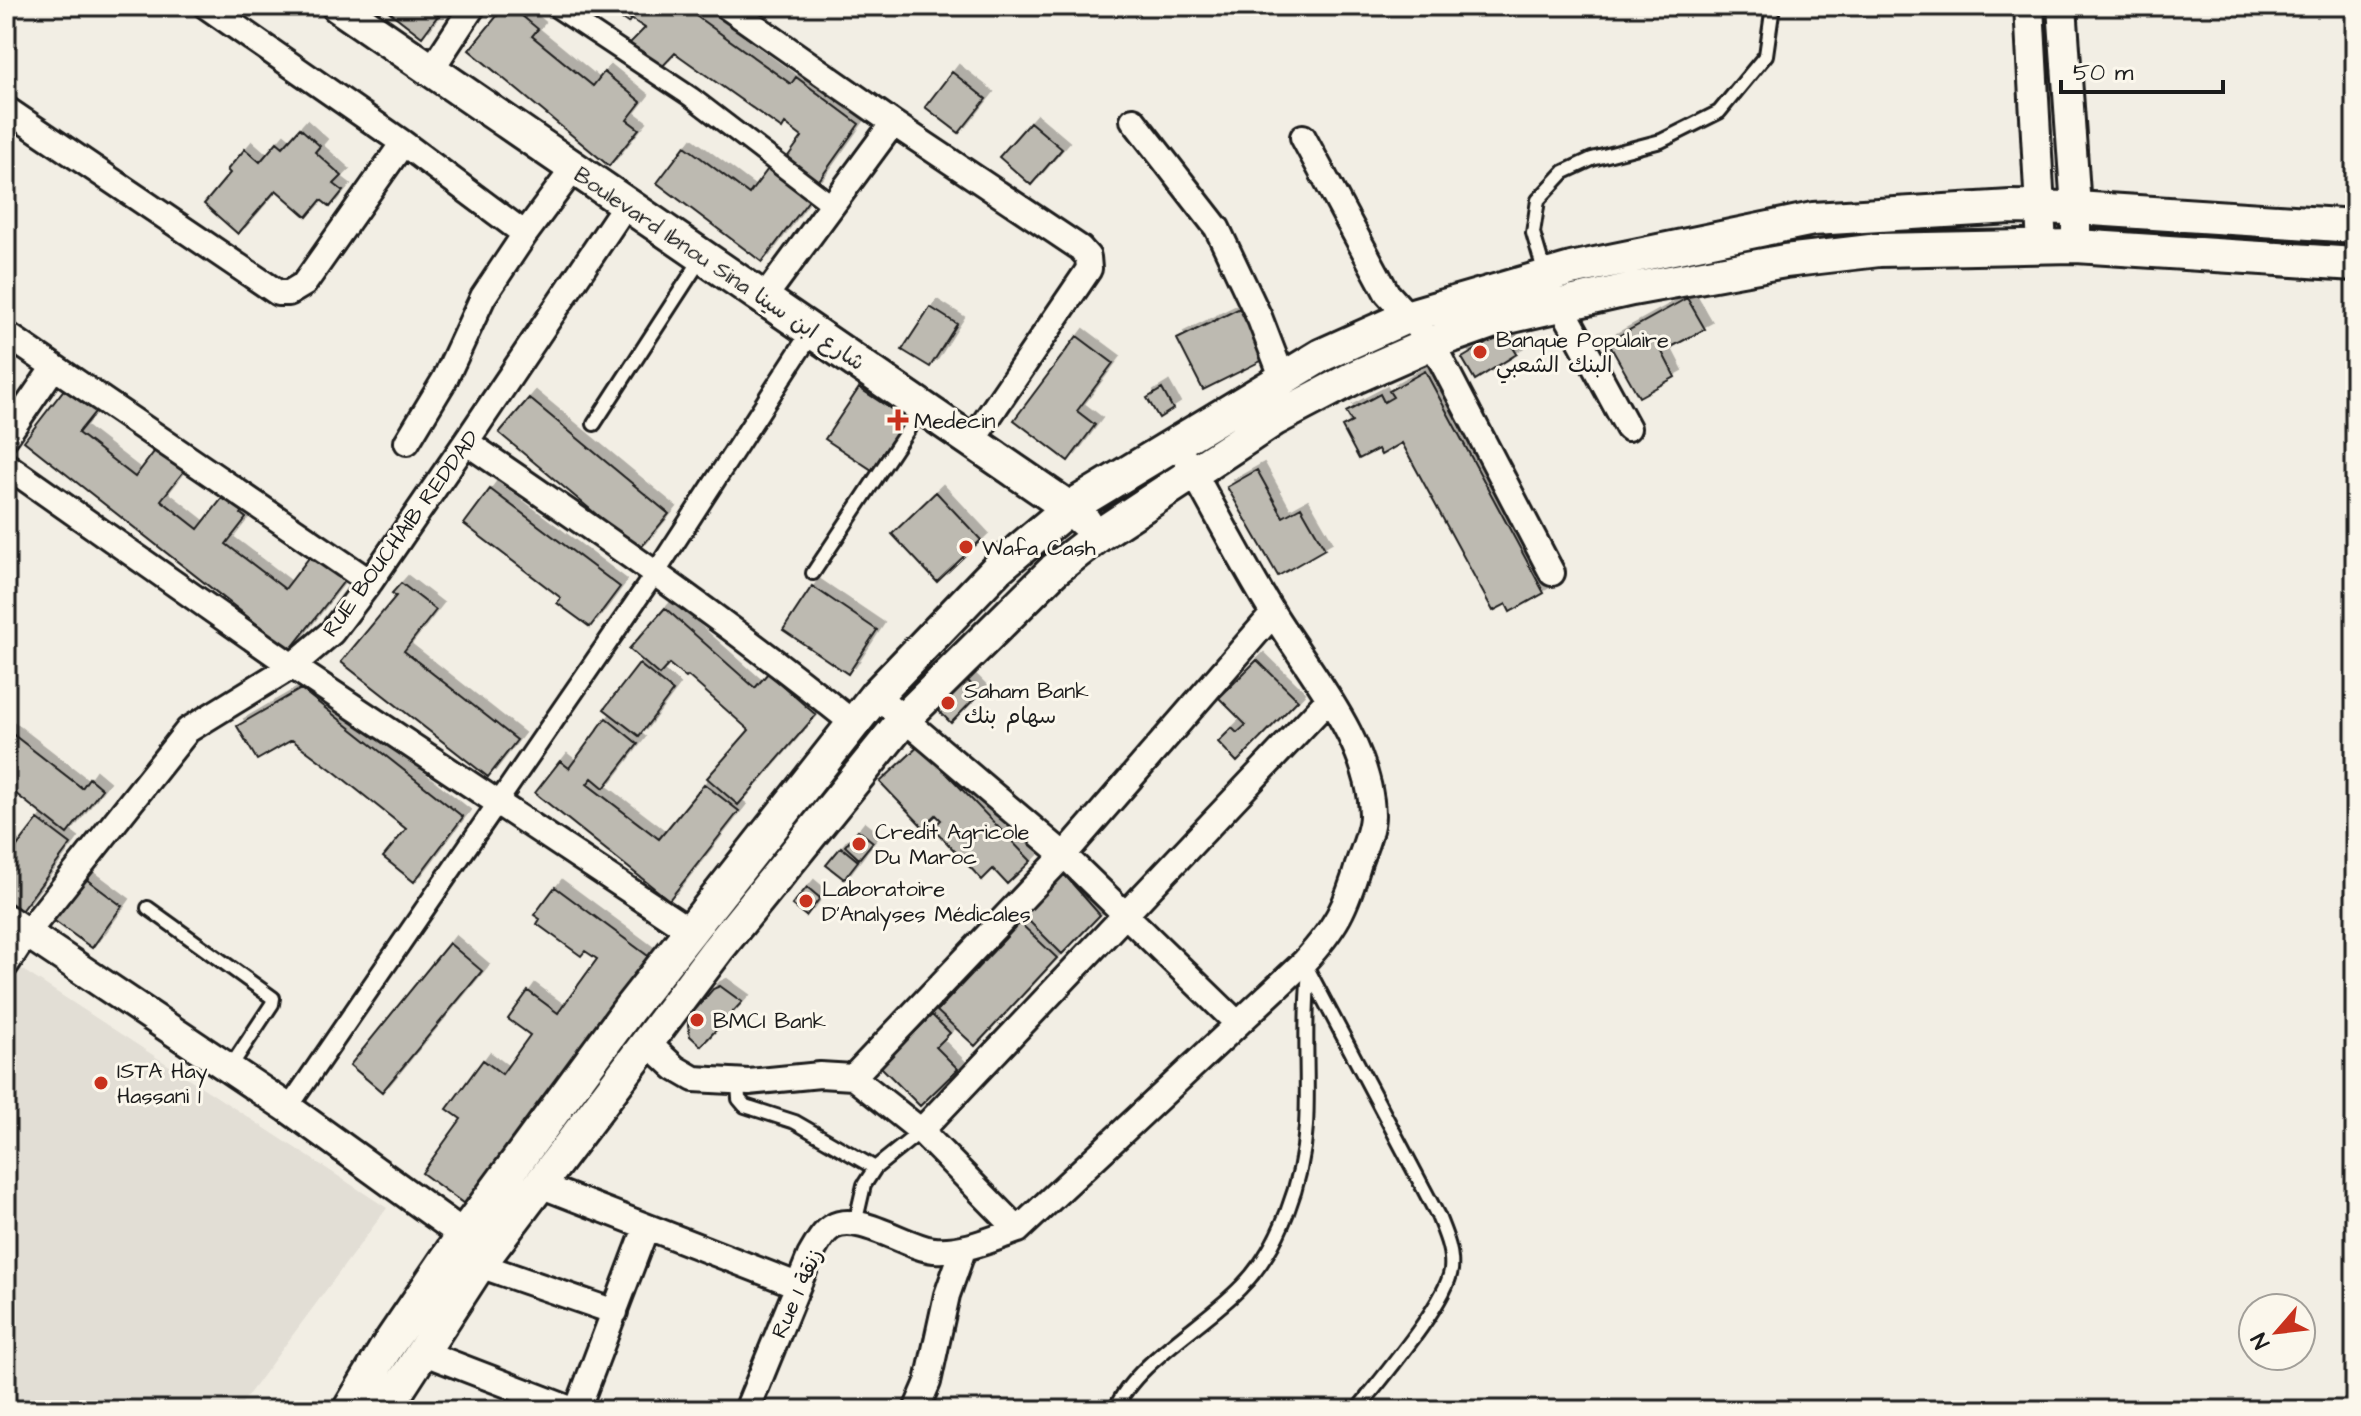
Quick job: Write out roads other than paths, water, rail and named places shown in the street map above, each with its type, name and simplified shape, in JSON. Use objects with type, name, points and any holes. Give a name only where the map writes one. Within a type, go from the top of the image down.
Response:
[{"type":"main road","name":"Boulevard Ibnou Sina شارع ابن سينا","points":[[338,6],[1069,508],[1099,535]]},
{"type":"main road","points":[[385,1410],[422,1352],[477,1251],[689,930],[853,723],[999,567],[1069,508],[1176,442],[1322,355],[1409,316],[1545,276],[1813,219],[2041,207],[2355,226]]},
{"type":"main road","points":[[349,1410],[385,1350],[540,1185],[717,950],[904,719],[1054,570],[1099,535],[1275,419],[1357,376],[1432,343],[1503,318],[1632,289],[1785,261],[1879,250],[2076,246],[2355,264]]},
{"type":"street","points":[[206,6],[403,143],[525,234]]},
{"type":"street","points":[[431,70],[473,6]]},
{"type":"street","points":[[554,6],[691,97],[831,204]]},
{"type":"street","points":[[726,6],[1080,248],[1088,257],[1089,269],[972,441]]},
{"type":"street","points":[[2029,6],[2042,246]]},
{"type":"street","points":[[2062,6],[2076,246]]},
{"type":"street","points":[[6,109],[278,293],[289,293],[304,284],[403,143]]},
{"type":"street","points":[[1133,120],[1217,228],[1260,319],[1283,379]]},
{"type":"street","points":[[764,298],[893,123]]},
{"type":"street","points":[[1303,137],[1387,293],[1432,343],[1552,573]]},
{"type":"street","points":[[407,442],[445,379],[483,297],[574,168]]},
{"type":"street","name":"RUE BOUCHAIB REDDAD","points":[[6,965],[16,926],[188,730],[292,666],[332,632],[370,582],[626,204]]},
{"type":"street","points":[[1561,305],[1628,428]]},
{"type":"street","points":[[288,1108],[656,572],[812,331]]},
{"type":"street","points":[[6,334],[370,582]]},
{"type":"street","points":[[6,437],[54,367]]},
{"type":"street","points":[[466,442],[656,572],[853,723]]},
{"type":"street","points":[[855,1224],[930,1250],[963,1250],[1018,1230],[1237,1023],[1307,967],[1349,900],[1372,818],[1361,760],[1329,699],[1273,614],[1176,442]]},
{"type":"street","points":[[6,465],[292,666],[689,930]]},
{"type":"street","points":[[853,1077],[1064,855],[1273,614]]},
{"type":"street","points":[[876,695],[1064,855],[1237,1023]]},
{"type":"street","points":[[921,1131],[1329,699]]},
{"type":"street","points":[[16,926],[288,1108],[422,1202],[477,1251],[615,1312]]},
{"type":"street","points":[[647,1042],[675,1068],[694,1079],[738,1082],[820,1075],[853,1077],[921,1131],[1018,1230]]},
{"type":"street","points":[[540,1185],[797,1285]]},
{"type":"street","name":"Rue 1 زنقة","points":[[747,1410],[797,1285],[823,1236],[834,1225],[855,1224]]},
{"type":"street","points":[[422,1352],[543,1405],[575,1410],[646,1228]]},
{"type":"street","points":[[916,1410],[928,1382],[947,1295],[963,1250]]},
{"type":"lane","points":[[1545,276],[1533,233],[1538,200],[1564,172],[1592,159],[1661,141],[1719,112],[1766,55],[1773,6]]},
{"type":"lane","points":[[594,424],[703,256]]},
{"type":"lane","points":[[813,573],[923,407]]},
{"type":"lane","points":[[148,908],[273,998],[229,1069]]},
{"type":"lane","points":[[1115,1410],[1139,1376],[1168,1348],[1220,1308],[1271,1251],[1301,1163],[1306,1126],[1307,967]]},
{"type":"lane","points":[[1307,967],[1438,1216],[1452,1253],[1451,1274],[1438,1302],[1357,1410]]},
{"type":"lane","points":[[738,1082],[739,1099],[745,1106],[795,1122],[875,1168]]},
{"type":"lane","points":[[855,1224],[864,1185],[875,1168],[921,1131]]},
{"type":"place","name":"Banque Populaire البنك الشعبي","points":[[1480,352]]},
{"type":"place","name":"Medecin","points":[[898,420]]},
{"type":"place","name":"Wafa Cash","points":[[966,547]]},
{"type":"place","name":"Saham Bank سهام بنك","points":[[948,703]]},
{"type":"place","name":"Credit Agricole Du Maroc","points":[[859,844]]},
{"type":"place","name":"Laboratoire D'Analyses Médicales","points":[[806,901]]},
{"type":"place","name":"BMCI Bank","points":[[697,1020]]},
{"type":"place","name":"ISTA Hay Hassani 1","points":[[101,1083]]}]
